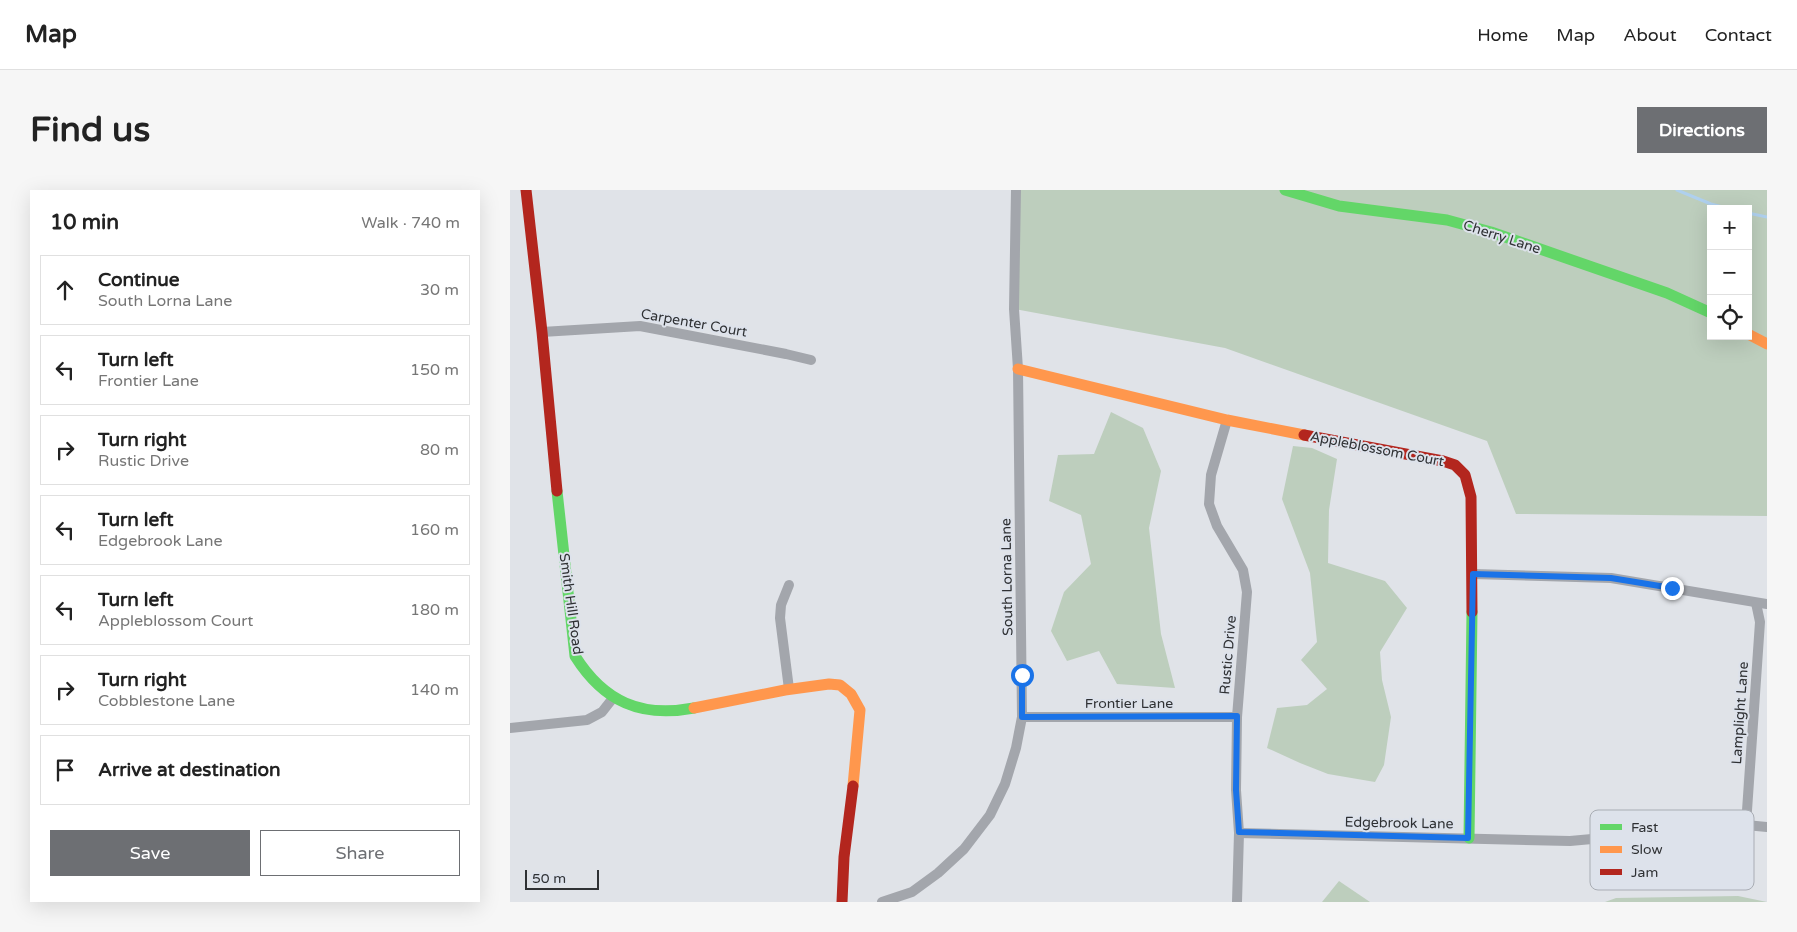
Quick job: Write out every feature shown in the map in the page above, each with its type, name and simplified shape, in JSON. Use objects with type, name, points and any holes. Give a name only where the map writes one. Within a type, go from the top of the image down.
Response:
[{"type":"street","name":"Smith Hill Road","points":[[526,190],[575,656],[585,673],[613,698],[635,707],[657,711],[686,710],[789,688],[834,684],[846,688],[857,698],[860,710],[853,783],[844,842],[842,902]]},
{"type":"street","name":"South Lorna Lane","points":[[882,902],[912,892],[938,873],[964,849],[990,815],[1006,784],[1022,717],[1018,369],[1014,309],[1016,190]]},
{"type":"street","name":"Cherry Lane","points":[[1285,190],[1339,206],[1448,220],[1491,232],[1667,293],[1707,311]]},
{"type":"street","name":"Carpenter Court","points":[[542,332],[640,326],[811,360]]},
{"type":"street","points":[[1752,336],[1767,344]]},
{"type":"street","name":"Appleblossom Court","points":[[1018,369],[1227,420],[1443,461],[1455,465],[1466,475],[1472,496],[1473,574],[1468,838]]},
{"type":"street","name":"Rustic Drive","points":[[1227,420],[1211,475],[1209,504],[1217,526],[1243,570],[1247,592],[1237,716],[1236,790],[1239,832],[1237,902]]},
{"type":"street","points":[[1473,574],[1611,578],[1767,604]]},
{"type":"street","points":[[789,585],[781,604],[780,618],[789,688]]},
{"type":"street","name":"Lamplight Lane","points":[[1747,810],[1760,622],[1756,603]]},
{"type":"street","points":[[510,728],[588,720],[602,712],[613,698]]},
{"type":"street","name":"Frontier Lane","points":[[1022,717],[1237,716]]},
{"type":"street","name":"Edgebrook Lane","points":[[1754,826],[1767,827]]},
{"type":"street","name":"Edgebrook Lane","points":[[1239,832],[1570,841],[1590,839]]},
{"type":"green space","points":[[1016,190],[1767,190],[1767,516],[1516,514],[1487,441],[1225,348],[1014,309]]},
{"type":"green space","points":[[1111,412],[1143,428],[1161,471],[1149,528],[1161,634],[1175,688],[1117,684],[1099,651],[1067,661],[1051,631],[1064,592],[1091,564],[1081,515],[1049,501],[1058,455],[1094,454]]},
{"type":"green space","points":[[1293,446],[1312,448],[1337,459],[1329,510],[1328,563],[1385,581],[1407,608],[1380,652],[1382,680],[1391,717],[1384,765],[1375,782],[1328,774],[1267,748],[1277,708],[1307,705],[1327,689],[1301,660],[1317,642],[1310,573],[1282,499]]},
{"type":"green space","points":[[1339,881],[1370,902],[1322,902]]},
{"type":"green space","points":[[1738,896],[1767,902],[1605,902],[1616,898]]},
{"type":"waterway","points":[[1677,190],[1715,205]]},
{"type":"waterway","points":[[1752,214],[1767,217]]},
{"type":"traffic: fast","points":[[1285,190],[1339,206],[1447,220],[1491,232],[1667,293],[1707,311]]},
{"type":"traffic: fast","points":[[557,491],[575,656],[598,685],[626,703],[657,711],[694,708]]},
{"type":"traffic: fast","points":[[1469,838],[1472,612]]},
{"type":"traffic: slow","points":[[1752,336],[1767,344]]},
{"type":"traffic: slow","points":[[1018,369],[1227,420],[1304,435]]},
{"type":"traffic: slow","points":[[694,708],[785,690],[829,684],[840,685],[851,694],[860,710],[853,786]]},
{"type":"traffic: jam","points":[[526,190],[557,491]]},
{"type":"traffic: jam","points":[[1304,435],[1443,461],[1455,465],[1465,475],[1471,497],[1472,612]]},
{"type":"traffic: jam","points":[[842,902],[844,857],[853,786]]},
{"type":"route","points":[[1022,675],[1022,717],[1237,716],[1236,790],[1239,832],[1468,838],[1473,574],[1611,578],[1672,588]]}]
